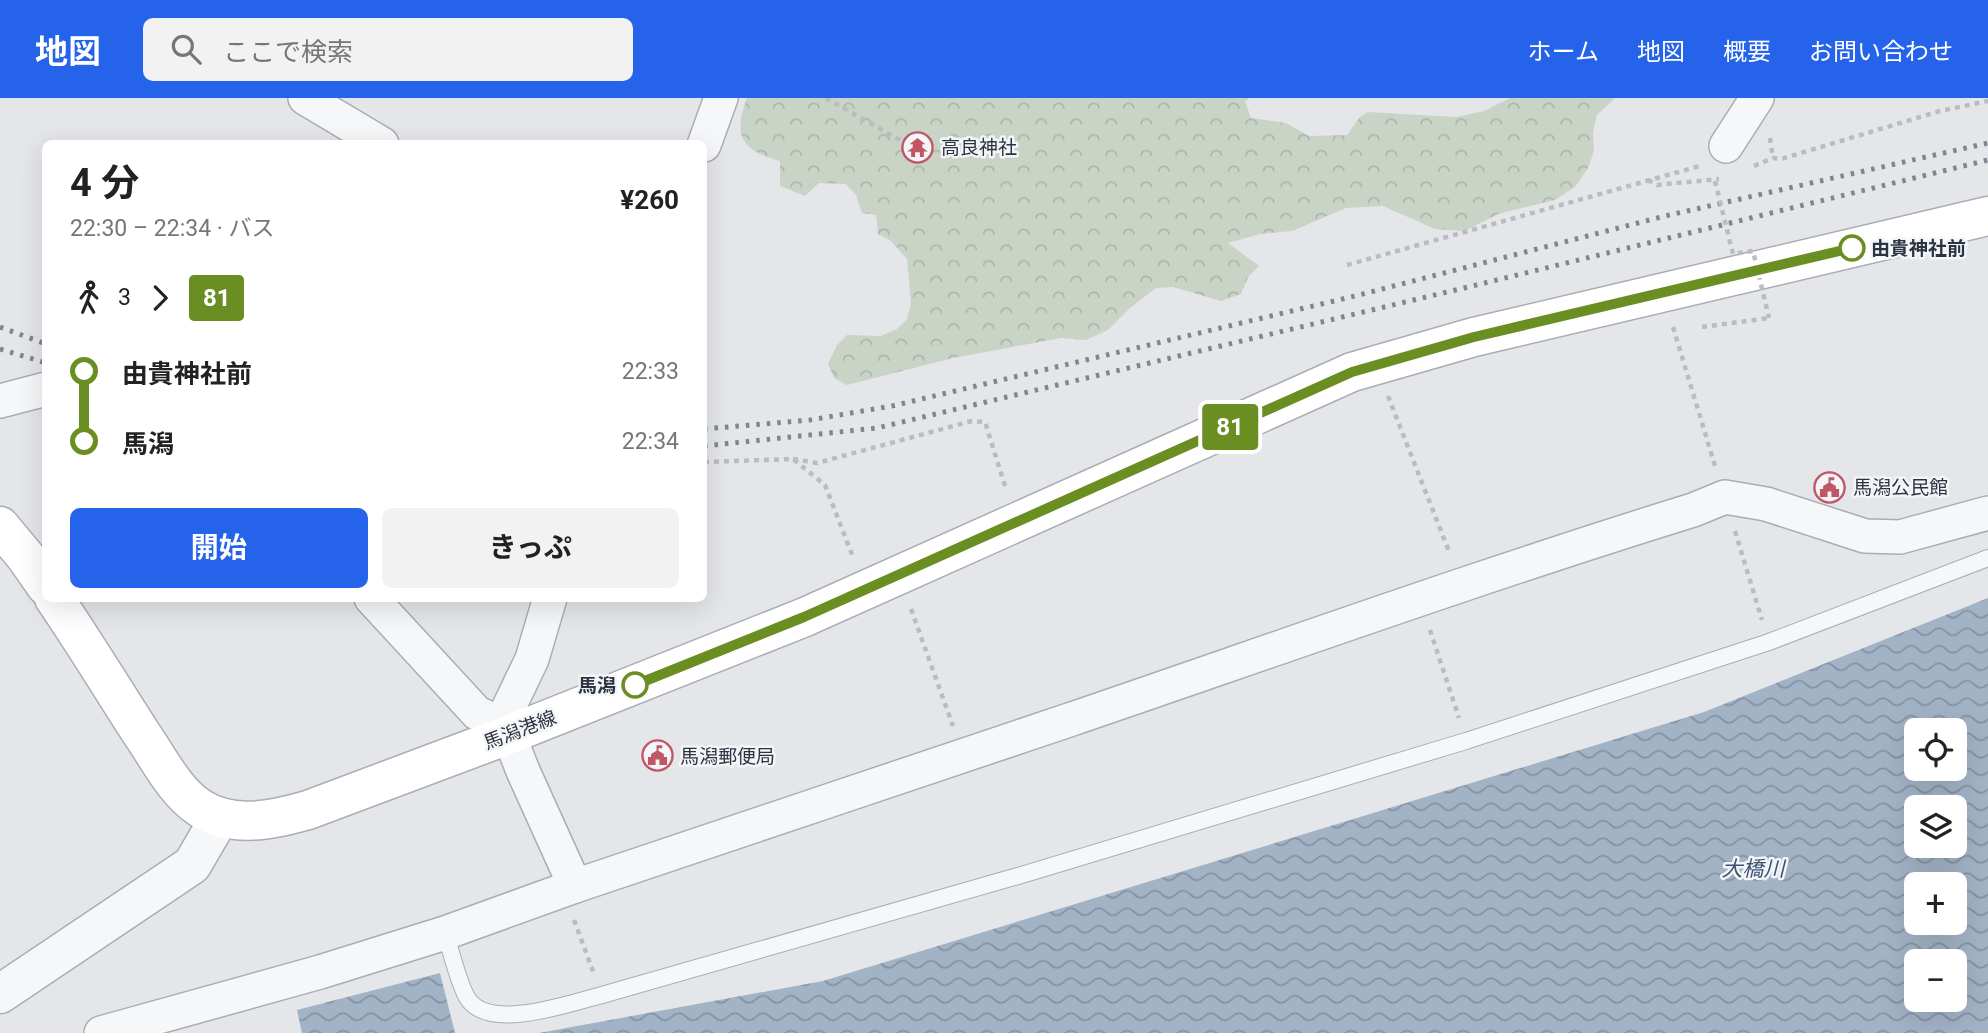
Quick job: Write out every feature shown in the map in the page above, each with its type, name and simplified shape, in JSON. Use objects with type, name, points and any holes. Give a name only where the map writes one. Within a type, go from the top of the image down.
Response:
[{"type":"main road","name":"馬潟港線","points":[[57,602],[180,789],[201,809],[220,817],[239,821],[261,820],[308,810],[507,730],[792,622],[1339,378],[1376,365],[1474,337],[1988,216]]},
{"type":"main road","points":[[0,526],[42,580]]},
{"type":"street","points":[[305,98],[375,140]]},
{"type":"street","points":[[706,140],[721,98]]},
{"type":"street","points":[[1718,155],[1757,98]]},
{"type":"street","points":[[0,401],[42,390]]},
{"type":"street","points":[[101,1033],[320,972],[445,933],[569,888],[1725,497],[1766,503],[1865,536],[1900,537],[1988,513]]},
{"type":"street","points":[[375,602],[477,713],[507,730]]},
{"type":"street","points":[[549,602],[532,659],[509,707],[507,730],[569,888]]},
{"type":"street","points":[[0,994],[192,865],[220,817]]},
{"type":"lane","points":[[445,933],[467,999],[476,1007],[501,1016],[545,1009],[1018,876],[1466,741],[1769,642],[1988,558]]},
{"type":"path","points":[[826,98],[905,143]]},
{"type":"path","points":[[1770,137],[1773,158],[1781,159],[1940,111],[1988,101]]},
{"type":"path","points":[[1759,149],[1771,146]]},
{"type":"path","points":[[1347,265],[1648,180],[1718,155]]},
{"type":"path","points":[[1648,180],[1657,186],[1715,181],[1733,254],[1753,251],[1769,318],[1702,327]]},
{"type":"path","points":[[1376,365],[1462,584]]},
{"type":"path","points":[[707,462],[793,459],[817,463],[972,421],[985,422],[1016,523]]},
{"type":"path","points":[[793,459],[825,485],[882,583],[964,755]]},
{"type":"path","points":[[1420,600],[1466,741]]},
{"type":"path","points":[[569,888],[602,995]]},
{"type":"green space","points":[[747,98],[1250,98],[1245,101],[1251,118],[1286,123],[1309,136],[1347,135],[1360,117],[1368,112],[1457,117],[1484,111],[1510,98],[1615,98],[1597,115],[1593,132],[1594,151],[1588,168],[1575,187],[1555,200],[1498,214],[1465,231],[1435,229],[1383,206],[1346,208],[1292,231],[1260,234],[1228,243],[1259,266],[1248,277],[1241,294],[1221,301],[1173,287],[1156,288],[1131,307],[1108,330],[1086,340],[1061,338],[953,358],[847,385],[834,378],[828,364],[837,345],[847,335],[881,336],[897,329],[907,319],[911,303],[907,259],[891,241],[878,234],[876,215],[862,213],[856,195],[846,184],[819,183],[805,196],[780,186],[780,161],[756,152],[743,140],[741,122]]},
{"type":"water","name":"大橋川","points":[[1988,598],[1988,1033],[539,1033],[823,981],[1704,712]]},
{"type":"water","points":[[440,973],[455,1033],[302,1033],[297,1010]]},
{"type":"railway","points":[[707,429],[810,420],[892,406],[1355,296],[1665,216],[1988,143]]},
{"type":"railway","points":[[707,446],[877,428],[1988,160]]},
{"type":"railway","points":[[0,327],[42,343]]},
{"type":"railway","points":[[0,349],[42,362]]},
{"type":"bus line","name":"81","points":[[635,685],[804,617],[1352,372],[1474,337],[1852,248]]},
{"type":"place","name":"高良神社","points":[[918,147]]},
{"type":"place","name":"由貴神社前","points":[[1852,248]]},
{"type":"place","name":"馬潟公民館","points":[[1830,487]]},
{"type":"place","name":"馬潟","points":[[635,685]]},
{"type":"place","name":"馬潟郵便局","points":[[657,756]]}]
